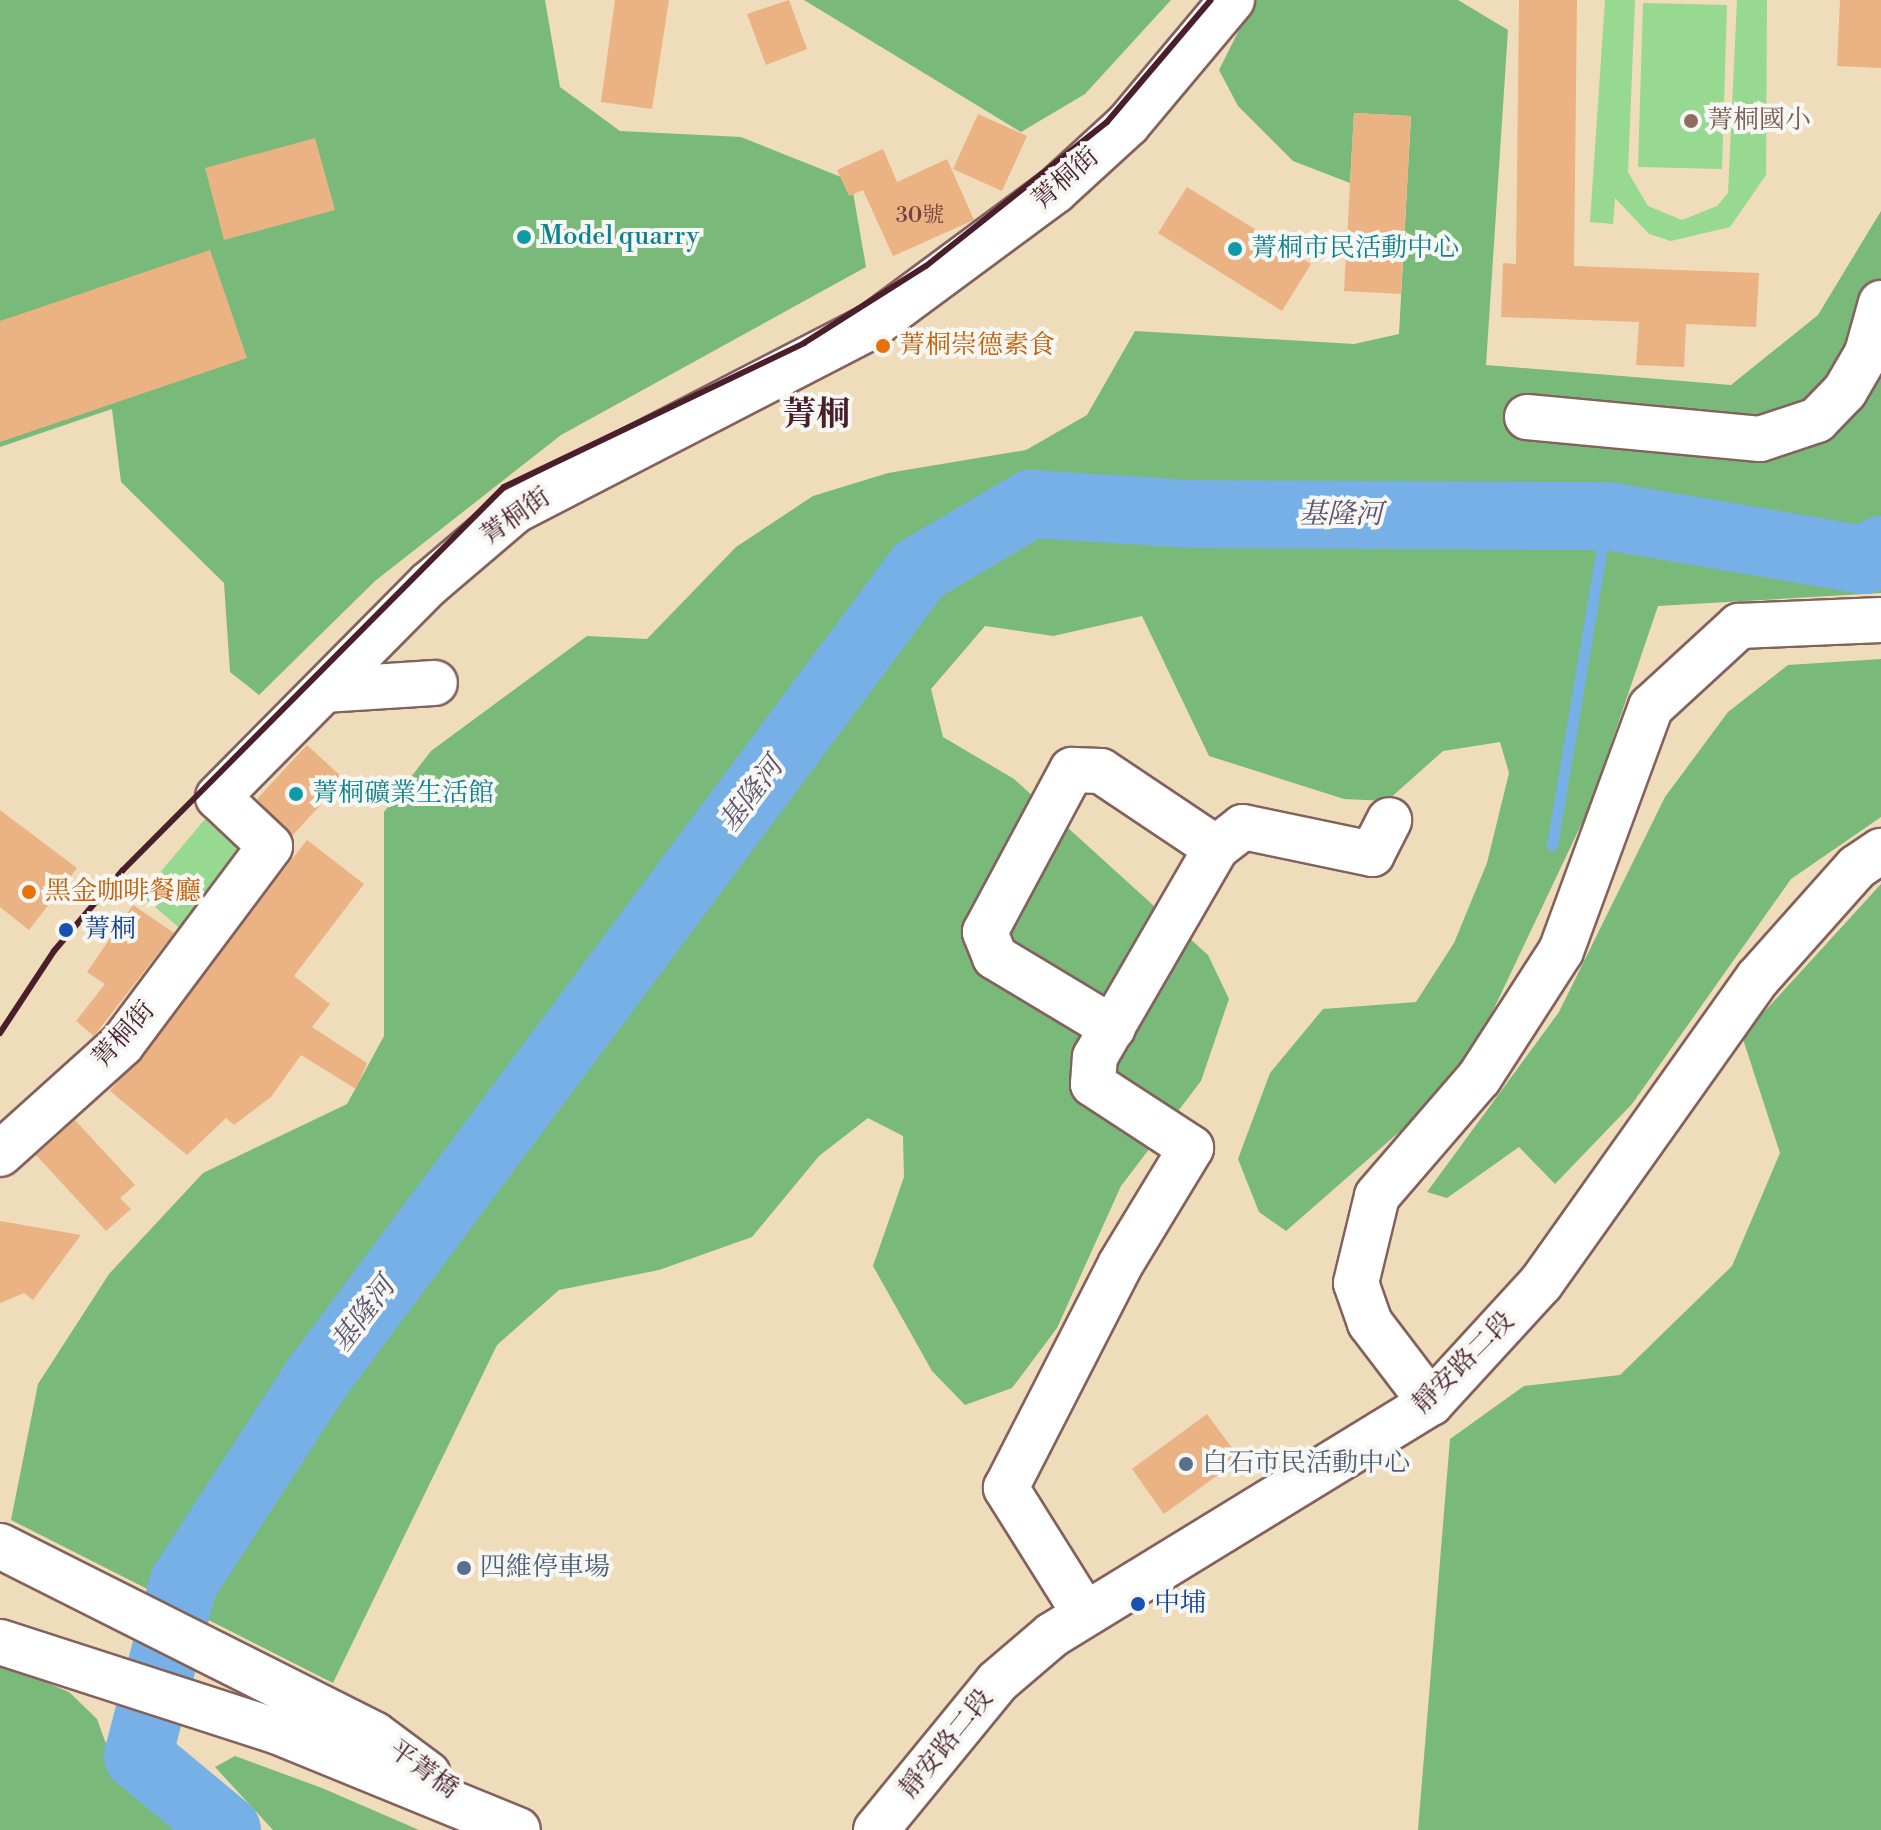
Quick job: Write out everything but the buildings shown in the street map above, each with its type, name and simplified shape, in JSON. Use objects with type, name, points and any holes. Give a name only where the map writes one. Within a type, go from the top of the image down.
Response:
[{"type":"main road","name":"菁桐街","points":[[0,1154],[122,1044],[270,846],[218,797],[429,584],[516,510],[871,327],[1055,191],[1128,124],[1232,0]]},
{"type":"main road","points":[[1527,417],[1760,439],[1817,420],[1845,391],[1867,353],[1881,303]]},
{"type":"main road","points":[[1431,1403],[1370,1323],[1356,1283],[1377,1196],[1479,1078],[1561,951],[1651,707],[1739,626],[1881,620]]},
{"type":"main road","points":[[326,690],[435,683]]},
{"type":"main road","points":[[1113,1028],[995,957],[985,932],[1072,770],[1101,771],[1216,848]]},
{"type":"main road","points":[[1085,1614],[1006,1488],[1120,1265],[1191,1148],[1093,1084],[1095,1057],[1216,848],[1243,827],[1372,854],[1389,820]]},
{"type":"main road","name":"靜安路二段","points":[[876,1830],[997,1682],[1085,1614],[1431,1403],[1541,1283],[1758,978],[1857,867],[1881,851]]},
{"type":"main road","name":"平菁橋","points":[[0,1546],[374,1734],[478,1810]]},
{"type":"main road","name":"平菁橋","points":[[0,1642],[278,1732],[478,1810]]},
{"type":"main road","points":[[478,1810],[518,1830]]},
{"type":"green space","points":[[0,0],[545,0],[560,87],[620,131],[741,137],[851,181],[866,267],[561,435],[375,581],[259,695],[230,672],[224,583],[121,482],[112,409],[0,447]]},
{"type":"green space","points":[[804,0],[1171,0],[1085,94],[1021,132]]},
{"type":"green space","points":[[1254,0],[1458,0],[1508,30],[1486,365],[1731,385],[1818,315],[1881,211],[1881,593],[1658,606],[1590,806],[1461,1078],[1286,1231],[1259,1212],[1238,1159],[1270,1073],[1323,1009],[1416,1002],[1454,943],[1487,863],[1509,773],[1500,742],[1443,751],[1387,801],[1344,799],[1209,756],[1142,616],[1053,636],[985,626],[931,689],[943,737],[1014,779],[1208,955],[1229,999],[1201,1081],[1121,1186],[1057,1328],[1012,1388],[965,1405],[932,1371],[873,1266],[904,1177],[903,1136],[868,1118],[819,1156],[752,1237],[659,1270],[559,1290],[497,1345],[333,1683],[11,1520],[38,1384],[109,1274],[203,1173],[347,1104],[384,1036],[384,812],[431,751],[587,636],[647,639],[736,547],[813,496],[888,473],[1026,450],[1087,415],[1135,331],[1354,344],[1399,334],[1411,116],[1354,113],[1350,183],[1293,161],[1238,106],[1219,70]]},
{"type":"green space","points":[[1605,0],[1635,0],[1628,172],[1648,206],[1682,220],[1717,206],[1728,193],[1737,0],[1767,0],[1766,175],[1730,227],[1671,241],[1649,234],[1615,198],[1613,224],[1590,222]]},
{"type":"green space","points":[[1643,3],[1727,5],[1722,169],[1638,167]]},
{"type":"green space","points":[[1881,659],[1881,817],[1791,879],[1632,1104],[1555,1184],[1519,1147],[1447,1198],[1427,1192],[1559,1012],[1665,797],[1728,712],[1788,665]]},
{"type":"green space","points":[[206,818],[249,855],[183,931],[141,895]]},
{"type":"green space","points":[[1881,884],[1881,1830],[1418,1830],[1450,1439],[1524,1386],[1620,1375],[1732,1266],[1780,1153],[1742,1036]]},
{"type":"green space","points":[[0,1663],[69,1692],[97,1719],[121,1785],[201,1830],[0,1830]]},
{"type":"green space","points":[[235,1756],[322,1788],[419,1830],[273,1830],[215,1767]]},
{"type":"waterway","name":"基隆河","points":[[227,1830],[138,1756],[183,1584],[314,1382],[919,570],[1031,504],[1189,514],[1607,516],[1864,560],[1881,550]]},
{"type":"waterway","points":[[1552,845],[1607,516]]},
{"type":"railway","points":[[0,1033],[54,951],[123,870],[504,487],[804,343],[926,266],[1107,122],[1211,0]]},
{"type":"place","name":"菁桐國小","points":[[1691,121]]},
{"type":"place","name":"Model quarry","points":[[524,237]]},
{"type":"place","name":"菁桐市民活動中心","points":[[1235,249]]},
{"type":"place","name":"菁桐崇德素食","points":[[883,346]]},
{"type":"place","name":"菁桐礦業生活館","points":[[296,794]]},
{"type":"place","name":"黑金咖啡餐廳","points":[[29,892]]},
{"type":"place","name":"菁桐","points":[[66,930]]},
{"type":"place","name":"白石市民活動中心","points":[[1186,1464]]},
{"type":"place","name":"四維停車場","points":[[464,1568]]},
{"type":"place","name":"中埔","points":[[1138,1604]]},
{"type":"district","name":"菁桐","points":[[816,416]]}]
